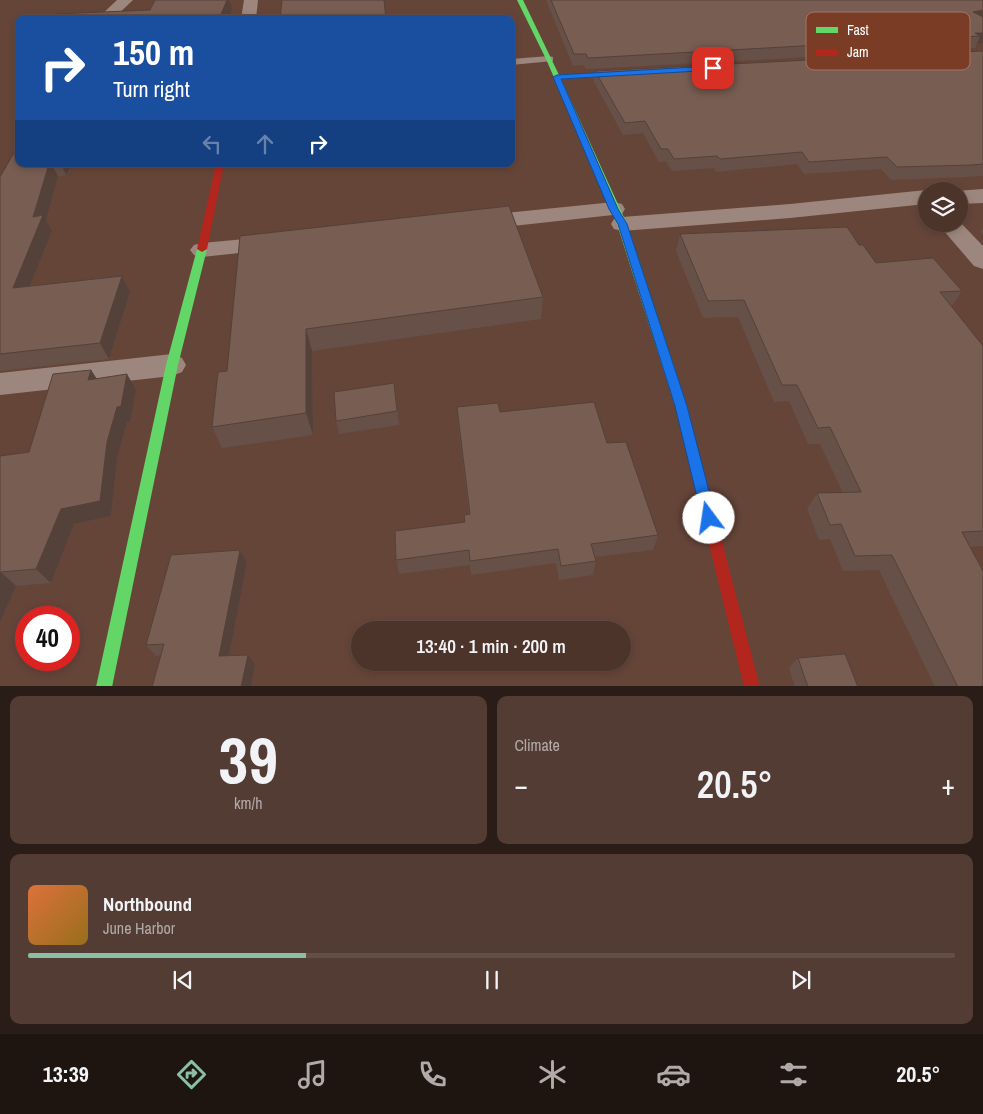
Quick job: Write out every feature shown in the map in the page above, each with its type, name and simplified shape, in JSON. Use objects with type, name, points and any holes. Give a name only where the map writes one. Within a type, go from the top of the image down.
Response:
[{"type":"street","points":[[109,15],[126,0]]},
{"type":"street","points":[[249,15],[251,0]]},
{"type":"street","points":[[520,0],[550,60],[618,216],[681,406],[752,686]]},
{"type":"street","points":[[557,77],[645,72]]},
{"type":"street","points":[[104,686],[172,365],[202,250],[219,167]]},
{"type":"street","points":[[968,196],[983,196]]},
{"type":"street","points":[[457,225],[618,216],[790,211],[918,199]]},
{"type":"street","points":[[956,232],[983,261]]},
{"type":"street","points":[[202,250],[300,240]]},
{"type":"street","points":[[0,384],[172,365]]},
{"type":"lane","points":[[515,62],[550,60]]},
{"type":"building","points":[[155,0],[227,0],[221,15],[55,15],[56,14],[150,10]]},
{"type":"building","points":[[282,0],[384,0],[386,15],[280,15]]},
{"type":"building","points":[[551,0],[983,0],[983,10],[973,12],[983,17],[983,33],[975,33],[980,36],[970,37],[970,12],[806,12],[806,46],[588,58],[586,54],[574,54]]},
{"type":"building","points":[[983,51],[983,164],[972,165],[897,167],[887,157],[809,162],[802,152],[720,159],[717,156],[674,159],[668,149],[661,149],[645,121],[625,123],[595,71],[806,60],[806,70],[970,70],[970,52]]},
{"type":"building","points":[[15,151],[15,167],[48,167],[33,217],[43,215],[13,288],[122,276],[100,343],[0,354],[0,177]]},
{"type":"building","points":[[509,206],[543,297],[306,329],[306,413],[212,427],[218,372],[227,371],[240,236]]},
{"type":"building","points":[[847,227],[859,245],[863,245],[876,263],[933,258],[962,291],[940,292],[983,346],[983,531],[962,532],[983,571],[983,686],[958,686],[892,555],[855,556],[841,524],[830,525],[817,493],[861,492],[830,427],[818,428],[797,385],[782,385],[744,300],[708,301],[680,234]]},
{"type":"building","points":[[91,370],[88,380],[127,374],[121,406],[117,407],[107,442],[100,501],[61,509],[36,569],[0,573],[0,456],[29,452],[53,374]]},
{"type":"building","points":[[394,383],[397,411],[336,421],[334,392]]},
{"type":"building","points":[[594,402],[607,443],[626,442],[658,535],[591,544],[596,561],[561,566],[558,549],[470,561],[469,550],[396,560],[395,531],[465,522],[464,515],[470,514],[457,407],[498,403],[500,412]]},
{"type":"building","points":[[240,550],[219,656],[248,655],[241,686],[152,686],[164,644],[146,645],[171,555]]},
{"type":"building","points":[[845,654],[858,686],[808,686],[798,658]]},
{"type":"traffic: fast","points":[[520,0],[549,59],[622,224],[681,406],[692,450]]},
{"type":"traffic: fast","points":[[557,77],[633,73]]},
{"type":"traffic: fast","points":[[104,686],[172,365],[202,249]]},
{"type":"traffic: jam","points":[[202,249],[219,167]]},
{"type":"traffic: jam","points":[[692,450],[752,686]]},
{"type":"route","points":[[709,518],[681,406],[622,224],[557,77],[713,68]]}]
